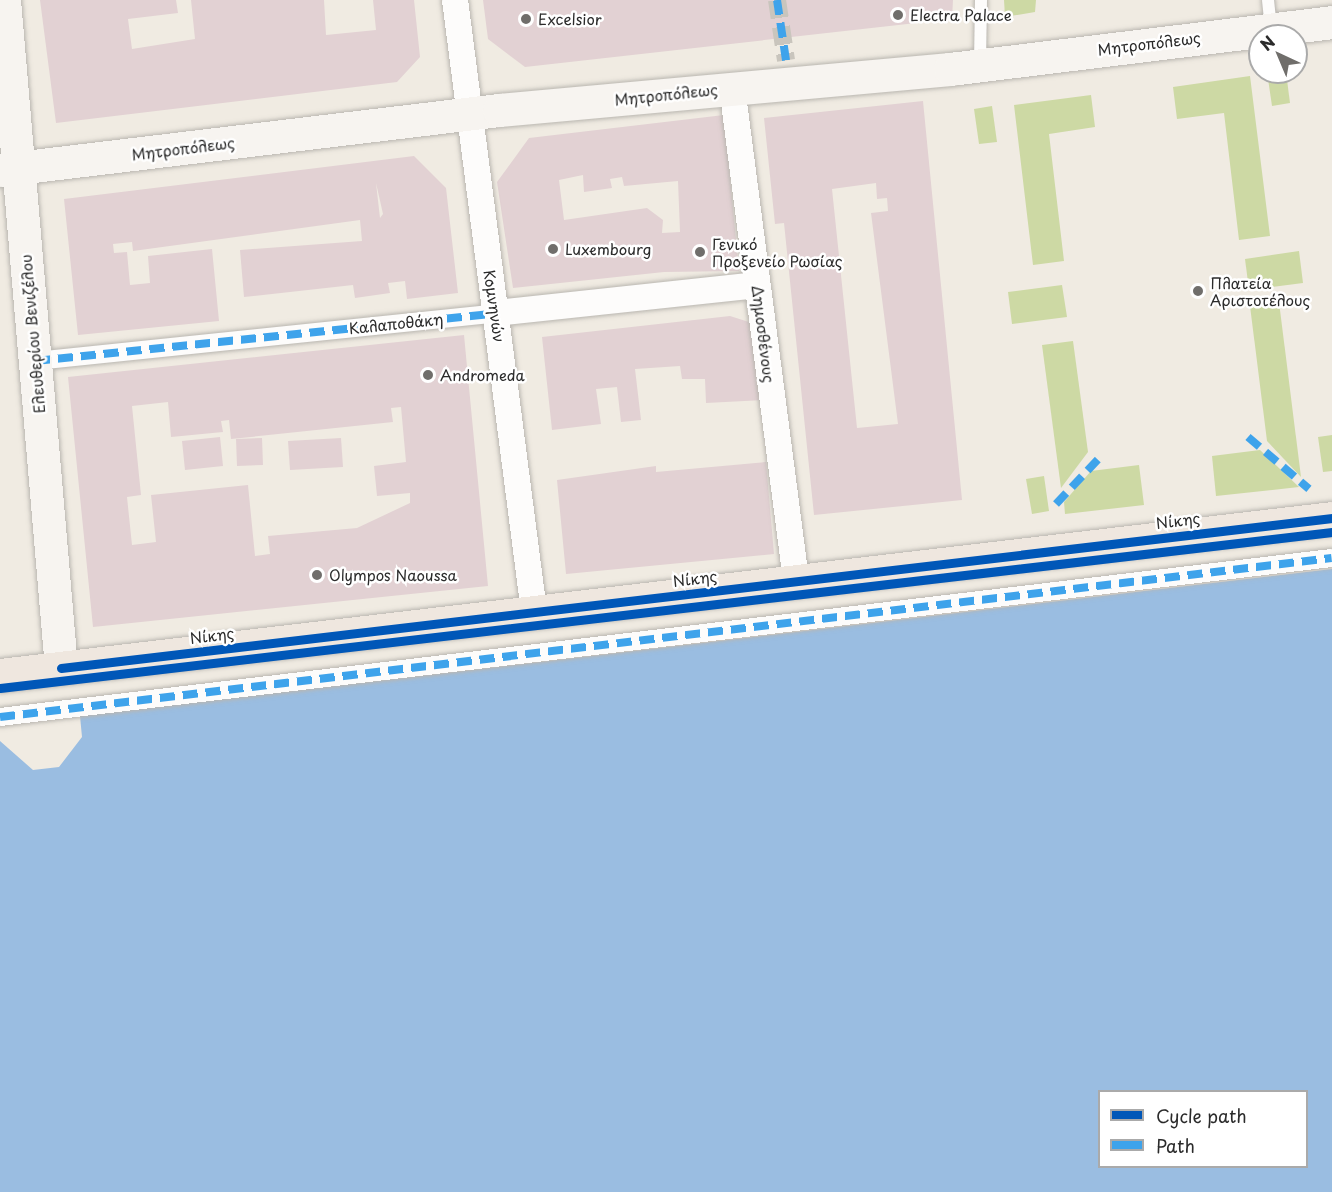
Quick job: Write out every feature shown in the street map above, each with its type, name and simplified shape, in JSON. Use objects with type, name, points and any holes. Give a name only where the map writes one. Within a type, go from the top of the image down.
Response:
[{"type":"main road","name":"Ελευθερίου Βενιζέλου","points":[[4,0],[8,174],[35,361],[61,668]]},
{"type":"main road","name":"Μητροπόλεως","points":[[8,174],[470,114],[980,64],[1269,14],[1332,22]]},
{"type":"main road","name":"Νίκης","points":[[0,675],[1332,518]]},
{"type":"street","name":"Κομνηνών","points":[[455,0],[534,612]]},
{"type":"street","name":"Δημοσθένους","points":[[732,87],[796,581]]},
{"type":"street","name":"Καλαποθάκη","points":[[35,361],[757,285]]},
{"type":"street","points":[[0,717],[1332,558]]},
{"type":"lane","points":[[980,64],[981,0]]},
{"type":"green space","points":[[1004,0],[1036,0],[1035,12],[1005,17]]},
{"type":"green space","points":[[1248,76],[1248,84],[1251,84],[1270,236],[1239,240],[1224,113],[1177,119],[1173,87]]},
{"type":"green space","points":[[1269,84],[1288,84],[1290,103],[1272,106]]},
{"type":"green space","points":[[1091,95],[1095,127],[1049,134],[1064,261],[1033,265],[1014,105]]},
{"type":"green space","points":[[992,106],[997,142],[979,144],[974,109]]},
{"type":"green space","points":[[1299,251],[1303,283],[1249,290],[1245,259]]},
{"type":"green space","points":[[1062,285],[1067,317],[1012,324],[1008,292]]},
{"type":"green space","points":[[1279,302],[1301,477],[1267,441],[1250,306]]},
{"type":"green space","points":[[1073,341],[1088,452],[1061,488],[1042,345]]},
{"type":"green space","points":[[1332,435],[1332,471],[1323,472],[1318,437]]},
{"type":"green space","points":[[1260,450],[1299,487],[1216,496],[1212,456]]},
{"type":"green space","points":[[1139,465],[1144,505],[1065,514],[1064,502],[1091,471]]},
{"type":"green space","points":[[1044,476],[1049,511],[1032,514],[1026,479]]},
{"type":"water","points":[[1332,569],[1332,1192],[0,1192],[0,741],[33,770],[59,767],[82,737],[80,716]]},
{"type":"building","points":[[40,0],[176,0],[178,13],[128,19],[132,49],[195,39],[191,0],[324,0],[326,35],[376,30],[373,0],[414,0],[420,57],[397,82],[56,123]]},
{"type":"building","points":[[483,0],[953,0],[952,19],[525,67],[488,39]]},
{"type":"building","points":[[923,101],[962,500],[814,515],[784,223],[775,224],[764,118]],"holes":[[[876,183],[877,199],[887,198],[888,211],[871,213],[898,424],[857,428],[832,189]]]},
{"type":"building","points":[[724,115],[739,271],[664,272],[513,288],[497,182],[529,138]],"holes":[[[583,175],[584,192],[612,188],[610,179],[622,177],[624,186],[678,181],[680,232],[662,233],[663,220],[647,208],[564,220],[559,180]]]},
{"type":"building","points":[[414,156],[446,188],[458,293],[407,299],[405,281],[388,283],[390,293],[355,298],[353,285],[244,297],[240,250],[362,241],[360,220],[133,251],[132,242],[113,244],[114,253],[127,252],[130,285],[150,283],[148,256],[212,249],[219,321],[78,335],[64,199]],"holes":[[[376,183],[383,214],[380,218]]]},
{"type":"building","points":[[730,316],[752,323],[765,400],[706,403],[705,379],[682,379],[680,366],[635,369],[641,420],[621,422],[617,387],[596,389],[601,424],[552,430],[542,337]]},
{"type":"building","points":[[464,335],[488,586],[93,627],[68,377]],"holes":[[[168,402],[171,437],[223,432],[221,421],[229,420],[231,439],[393,422],[391,408],[401,407],[406,462],[374,466],[377,496],[410,493],[410,503],[357,528],[268,536],[270,554],[255,556],[248,485],[151,495],[156,542],[132,545],[127,497],[141,495],[132,406]]]},
{"type":"building","points":[[220,437],[223,466],[185,470],[182,441]]},
{"type":"building","points":[[262,438],[263,465],[237,466],[236,439]]},
{"type":"building","points":[[341,438],[343,467],[290,470],[288,441]]},
{"type":"building","points":[[766,462],[774,554],[566,574],[557,480],[656,466],[656,472]]},
{"type":"tunnel","points":[[777,0],[786,60]]},
{"type":"marked path","points":[[777,0],[786,60]]},
{"type":"marked path","points":[[35,361],[496,313]]},
{"type":"marked path","points":[[1248,437],[1309,489]]},
{"type":"marked path","points":[[1056,504],[1102,455]]},
{"type":"marked path","points":[[0,717],[1332,558]]},
{"type":"cycle path","points":[[61,668],[1332,518]]},
{"type":"cycle path","points":[[0,688],[1332,532]]},
{"type":"place","name":"Electra Palace","points":[[898,15]]},
{"type":"place","name":"Excelsior","points":[[526,19]]},
{"type":"place","name":"Luxembourg","points":[[553,249]]},
{"type":"place","name":"Γενικό Προξενείο Ρωσίας","points":[[700,252]]},
{"type":"place","name":"Πλατεία Αριστοτέλους","points":[[1198,291]]},
{"type":"place","name":"Andromeda","points":[[428,375]]},
{"type":"place","name":"Olympos Naoussa","points":[[317,575]]}]
